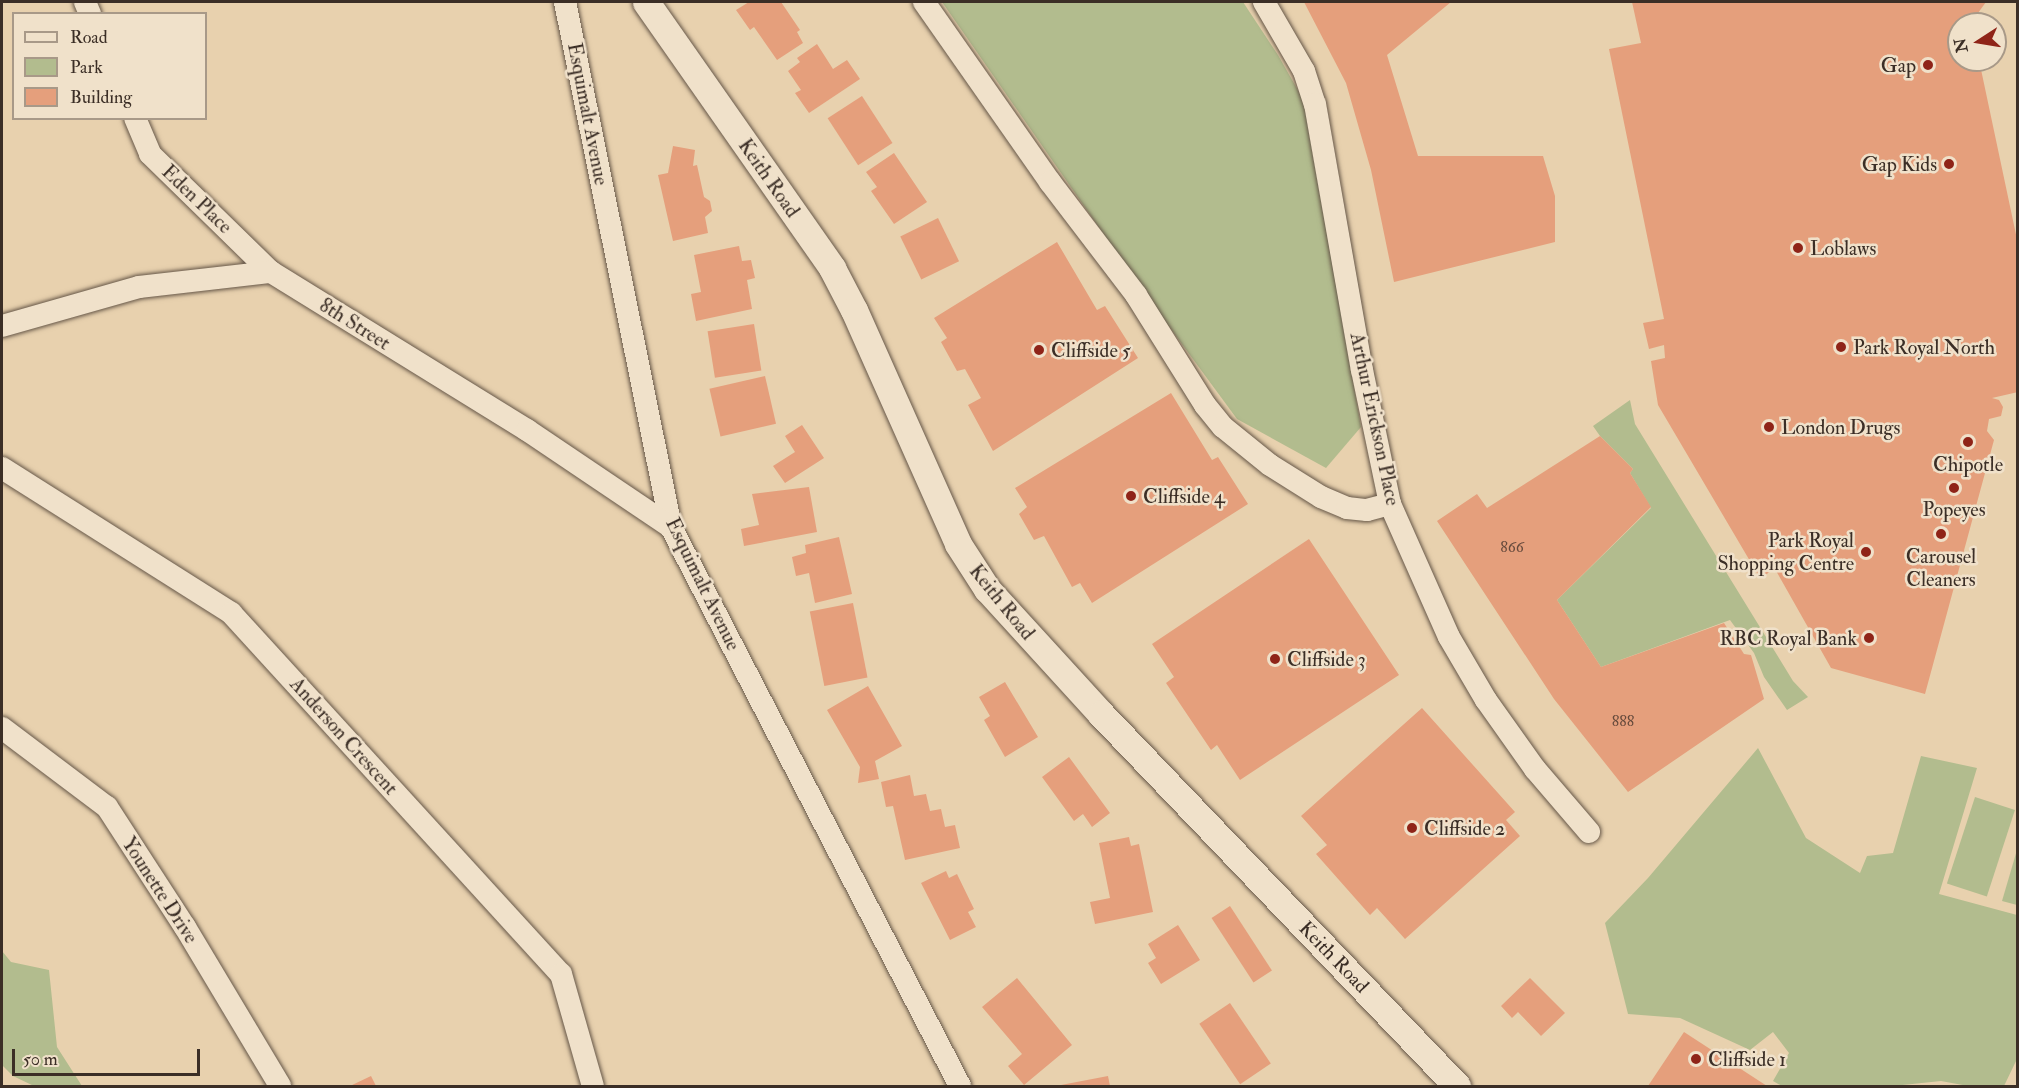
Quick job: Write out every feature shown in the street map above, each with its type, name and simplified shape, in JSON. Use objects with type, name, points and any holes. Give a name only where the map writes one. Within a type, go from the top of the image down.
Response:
[{"type":"street","name":"Esquimalt Avenue","points":[[565,2],[671,527],[960,1086]]},
{"type":"street","name":"Keith Road","points":[[646,2],[832,268],[854,310],[958,544],[987,589],[1101,714],[1457,1086]]},
{"type":"street","points":[[924,2],[1050,182],[1136,295],[1205,405],[1223,427],[1270,465],[1321,497],[1347,508],[1367,510],[1390,504]]},
{"type":"street","name":"Arthur Erickson Place","points":[[1264,2],[1304,71],[1315,104],[1362,370],[1390,504],[1449,637],[1486,700],[1535,769],[1589,832]]},
{"type":"street","name":"Eden Place","points":[[136,120],[150,154],[271,272]]},
{"type":"street","name":"8th Street","points":[[271,272],[527,430],[671,527]]},
{"type":"street","points":[[2,326],[140,287],[271,272]]},
{"type":"street","name":"Anderson Crescent","points":[[2,468],[231,613],[561,974],[592,1086]]},
{"type":"street","name":"Younette Drive","points":[[2,728],[107,807],[185,927],[280,1086]]},
{"type":"green space","points":[[942,2],[1243,2],[1278,55],[1304,101],[1361,427],[1326,468],[1237,419],[1148,298]]},
{"type":"green space","points":[[1630,400],[1635,424],[1793,681],[1808,697],[1787,710],[1764,677],[1754,653],[1730,620],[1601,667],[1557,600],[1651,508],[1630,473],[1633,469],[1593,426]]},
{"type":"green space","points":[[1758,748],[1806,838],[1860,873],[1867,856],[1893,853],[1921,756],[1977,768],[1939,894],[2017,915],[2017,1059],[2004,1086],[1968,1086],[1941,1081],[1893,1086],[1782,1086],[1773,1081],[1789,1053],[1773,1032],[1750,1050],[1680,1018],[1628,1014],[1605,923],[1648,878]]},
{"type":"green space","points":[[1975,797],[2015,810],[1987,897],[1947,884]]},
{"type":"green space","points":[[2017,850],[2017,905],[2002,901]]},
{"type":"green space","points":[[2,951],[11,962],[49,970],[57,1047],[82,1086],[34,1086],[13,1076],[2,1065]]},
{"type":"building","points":[[749,2],[781,2],[800,30],[797,32],[803,43],[777,60],[754,27],[750,30],[736,10]]},
{"type":"building","points":[[1304,2],[1451,2],[1387,55],[1418,156],[1543,156],[1555,196],[1555,242],[1394,282],[1371,170],[1346,83]]},
{"type":"building","name":"Park Royal Shopping Centre","points":[[1632,2],[1986,2],[1979,12],[1947,12],[1947,72],[1982,72],[2018,244],[2018,392],[1992,398],[1999,400],[2003,407],[2001,416],[1989,419],[1987,431],[1994,440],[1925,694],[1831,668],[1775,569],[1760,578],[1658,405],[1651,361],[1665,358],[1664,345],[1649,349],[1643,323],[1664,319],[1609,49],[1641,43]]},
{"type":"building","points":[[817,44],[833,69],[847,60],[860,79],[809,113],[795,93],[801,90],[788,71],[800,62],[797,58]]},
{"type":"building","points":[[862,96],[892,143],[858,165],[828,118]]},
{"type":"building","points":[[673,146],[695,150],[693,166],[697,165],[704,197],[710,201],[712,211],[705,217],[708,233],[673,241],[658,175],[668,173]]},
{"type":"building","points":[[894,153],[927,202],[894,224],[871,191],[877,187],[866,172]]},
{"type":"building","points":[[938,218],[959,261],[921,280],[900,236]]},
{"type":"building","name":"Cliffside 5","points":[[1057,242],[1097,310],[1105,306],[1138,358],[993,451],[968,405],[981,398],[965,369],[957,371],[941,342],[947,338],[934,318]]},
{"type":"building","points":[[739,246],[742,261],[751,260],[755,278],[747,280],[752,309],[696,321],[691,294],[701,292],[694,255]]},
{"type":"building","points":[[754,324],[761,370],[715,378],[708,331]]},
{"type":"building","points":[[765,376],[776,424],[720,437],[709,389]]},
{"type":"building","name":"Cliffside 4","points":[[1171,393],[1212,460],[1218,457],[1248,504],[1092,603],[1080,583],[1072,587],[1044,536],[1034,540],[1019,514],[1027,507],[1015,488]]},
{"type":"building","points":[[802,425],[824,458],[785,483],[773,466],[795,452],[785,436]]},
{"type":"building","points":[[1600,436],[1633,469],[1630,473],[1651,507],[1557,600],[1601,667],[1724,623],[1744,654],[1751,655],[1764,699],[1628,792],[1554,699],[1437,521],[1477,494],[1487,508]]},
{"type":"building","points":[[809,487],[817,532],[744,546],[741,529],[759,525],[752,494]]},
{"type":"building","points":[[839,537],[852,594],[815,603],[809,573],[796,576],[792,557],[806,553],[805,545]]},
{"type":"building","name":"Cliffside 3","points":[[1309,539],[1399,675],[1240,780],[1217,745],[1211,750],[1166,683],[1174,677],[1152,644]]},
{"type":"building","points":[[853,603],[868,678],[824,686],[810,611]]},
{"type":"building","points":[[1005,682],[1038,737],[1005,757],[984,720],[990,716],[979,697]]},
{"type":"building","points":[[868,686],[902,746],[875,761],[879,779],[858,783],[860,767],[827,710]]},
{"type":"building","name":"Cliffside 2","points":[[1422,708],[1515,812],[1506,820],[1520,836],[1405,939],[1377,908],[1370,915],[1316,854],[1327,845],[1301,816]]},
{"type":"building","points":[[1069,757],[1110,813],[1092,827],[1083,814],[1074,821],[1042,777]]},
{"type":"building","points":[[910,775],[914,796],[926,794],[930,811],[941,809],[945,827],[955,825],[960,848],[905,860],[893,806],[886,807],[881,782]]},
{"type":"building","points":[[1129,837],[1131,846],[1139,844],[1153,912],[1095,924],[1090,902],[1110,898],[1099,843]]},
{"type":"building","points":[[946,871],[949,878],[957,874],[974,909],[968,912],[976,927],[950,940],[921,883]]},
{"type":"building","points":[[1230,906],[1272,971],[1253,983],[1212,918]]},
{"type":"building","points":[[1178,925],[1200,960],[1161,984],[1148,963],[1156,958],[1148,944]]},
{"type":"building","points":[[1017,978],[1072,1045],[1024,1085],[1008,1066],[1022,1054],[982,1007]]},
{"type":"building","points":[[1530,978],[1565,1013],[1541,1036],[1518,1012],[1512,1018],[1501,1006]]},
{"type":"building","points":[[1230,1003],[1271,1064],[1240,1084],[1199,1024]]},
{"type":"building","name":"Cliffside 1","points":[[1684,1032],[1767,1086],[1648,1086]]},
{"type":"building","points":[[371,1076],[376,1086],[350,1086]]},
{"type":"building","points":[[1108,1076],[1110,1086],[1061,1086],[1061,1085]]},
{"type":"place","name":"Gap","points":[[1928,65]]},
{"type":"place","name":"Gap Kids","points":[[1949,164]]},
{"type":"place","name":"Loblaws","points":[[1798,248]]},
{"type":"place","name":"Park Royal North","points":[[1841,347]]},
{"type":"place","name":"Cliffside 5","points":[[1039,350]]},
{"type":"place","name":"London Drugs","points":[[1769,427]]},
{"type":"place","name":"Chipotle","points":[[1968,442]]},
{"type":"place","name":"Popeyes","points":[[1954,488]]},
{"type":"place","name":"Cliffside 4","points":[[1131,496]]},
{"type":"place","name":"Carousel Cleaners","points":[[1941,534]]},
{"type":"place","name":"Park Royal Shopping Centre","points":[[1866,552]]},
{"type":"place","name":"RBC Royal Bank","points":[[1869,638]]},
{"type":"place","name":"Cliffside 3","points":[[1275,659]]},
{"type":"place","name":"Cliffside 2","points":[[1412,828]]},
{"type":"place","name":"Cliffside 1","points":[[1696,1059]]}]
